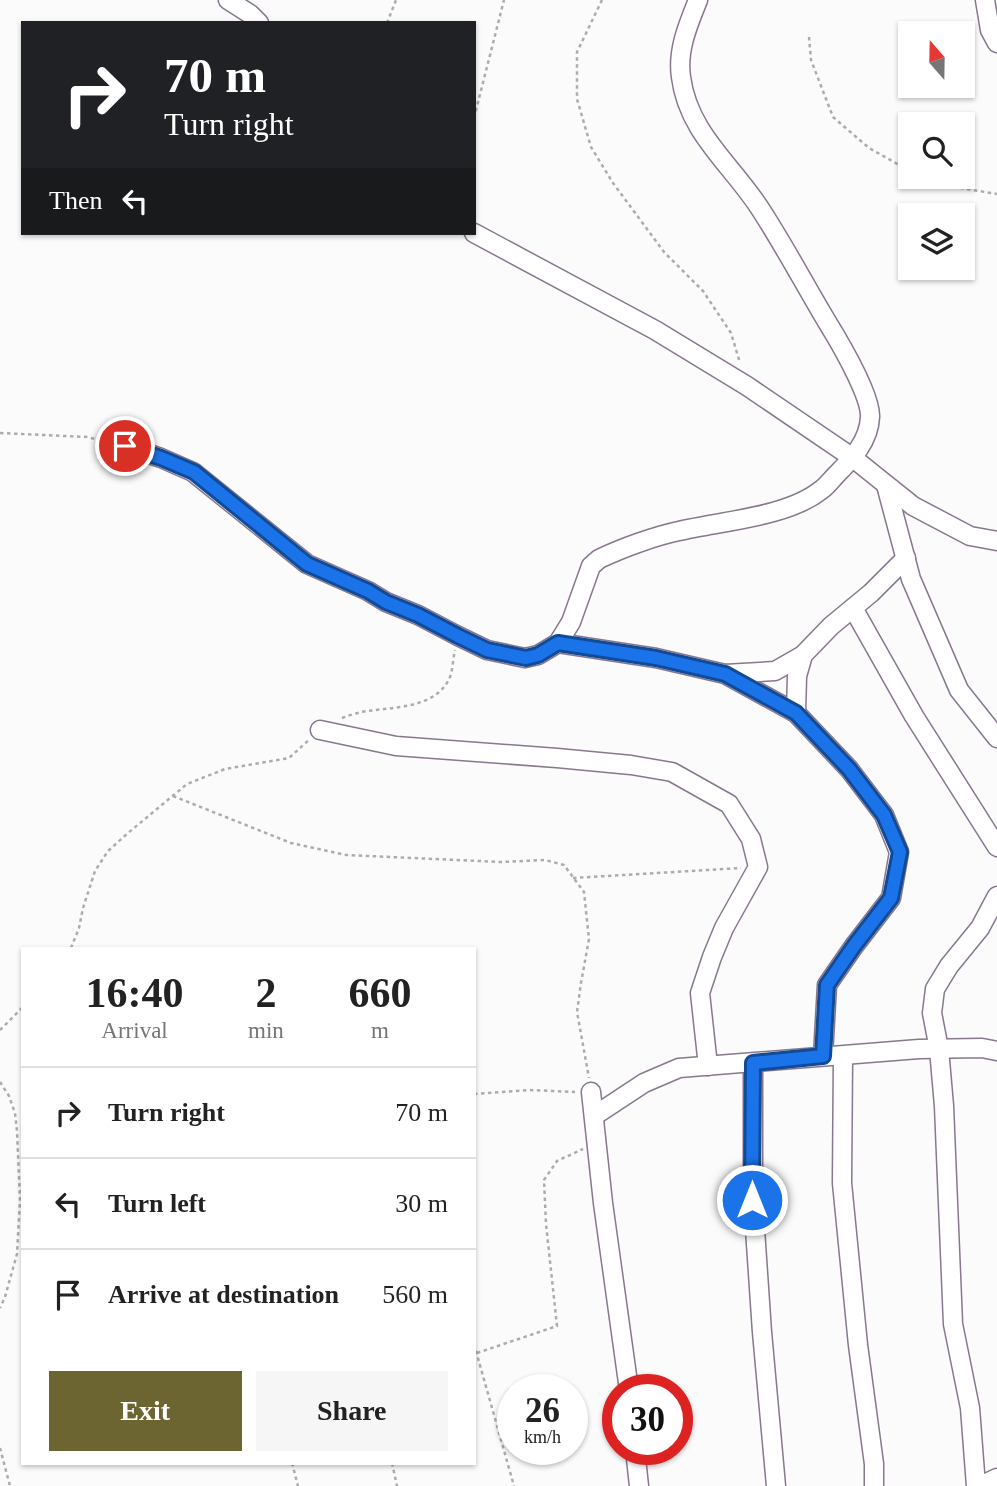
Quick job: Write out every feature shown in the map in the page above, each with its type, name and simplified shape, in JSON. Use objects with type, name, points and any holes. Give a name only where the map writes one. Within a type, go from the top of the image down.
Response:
[{"type":"street","points":[[228,0],[258,21]]},
{"type":"street","points":[[125,446],[194,472],[307,564],[487,650],[526,658],[538,655],[558,643],[571,622],[591,566],[599,559],[677,531],[760,515],[806,500],[823,490],[853,458],[865,440],[870,416],[864,391],[844,351],[757,205],[706,139],[692,116],[681,76],[682,43],[698,0]]},
{"type":"street","points":[[985,0],[990,30],[997,43]]},
{"type":"street","points":[[476,234],[655,330],[747,386],[853,458],[913,506],[970,536],[997,541]]},
{"type":"street","points":[[886,485],[911,579],[959,691],[997,738]]},
{"type":"street","points":[[725,674],[775,671],[803,655],[906,558]]},
{"type":"street","points":[[853,608],[914,716],[997,848]]},
{"type":"street","points":[[558,643],[656,658],[725,674],[796,713],[849,769],[884,815],[900,852],[891,898],[827,985],[823,1056]]},
{"type":"street","points":[[796,713],[797,676],[803,655]]},
{"type":"street","points":[[320,730],[396,746],[557,758],[672,772],[729,804],[751,839],[758,867],[724,928],[700,993],[708,1066]]},
{"type":"street","points":[[997,896],[981,928],[949,966],[935,989],[932,1013],[939,1049],[944,1105],[953,1324],[970,1408],[978,1486],[997,1478]]},
{"type":"street","points":[[594,1116],[644,1083],[680,1068],[919,1049],[982,1048],[997,1051]]},
{"type":"street","points":[[843,1056],[842,1183],[858,1345],[874,1464],[874,1486]]},
{"type":"street","points":[[753,1063],[752,1200],[776,1486]]},
{"type":"street","points":[[591,1092],[627,1374]]},
{"type":"street","points":[[637,1465],[639,1486]]},
{"type":"path","points":[[388,21],[396,0]]},
{"type":"path","points":[[476,110],[504,0]]},
{"type":"path","points":[[602,0],[577,52],[577,99],[591,147],[613,183],[664,252],[703,291],[731,333],[747,386]]},
{"type":"path","points":[[809,37],[811,60],[833,117],[869,148],[898,164]]},
{"type":"path","points":[[967,189],[997,194]]},
{"type":"path","points":[[0,433],[88,437],[125,446]]},
{"type":"path","points":[[343,717],[367,711],[401,708],[423,701],[439,691],[449,678],[458,636]]},
{"type":"path","points":[[71,947],[95,871],[108,851],[187,784],[225,769],[289,758],[320,730]]},
{"type":"path","points":[[173,796],[291,843],[346,855],[477,862],[545,860],[564,865],[584,892],[589,939],[577,1012],[591,1092],[530,1090],[476,1094]]},
{"type":"path","points":[[573,878],[758,867]]},
{"type":"path","points":[[0,1030],[21,1009]]},
{"type":"path","points":[[0,1083],[9,1096],[15,1113],[21,1200],[17,1254],[0,1308]]},
{"type":"path","points":[[477,1353],[557,1326],[544,1180],[557,1161],[596,1143]]},
{"type":"path","points":[[476,1350],[514,1486]]},
{"type":"path","points":[[0,1448],[10,1486]]},
{"type":"path","points":[[293,1465],[298,1486]]},
{"type":"path","points":[[392,1465],[397,1486]]},
{"type":"route","points":[[125,446],[194,472],[307,564],[487,650],[526,658],[538,655],[558,643],[656,658],[725,674],[796,713],[849,769],[884,815],[900,852],[891,898],[827,985],[823,1056],[753,1063],[752,1200]]}]
